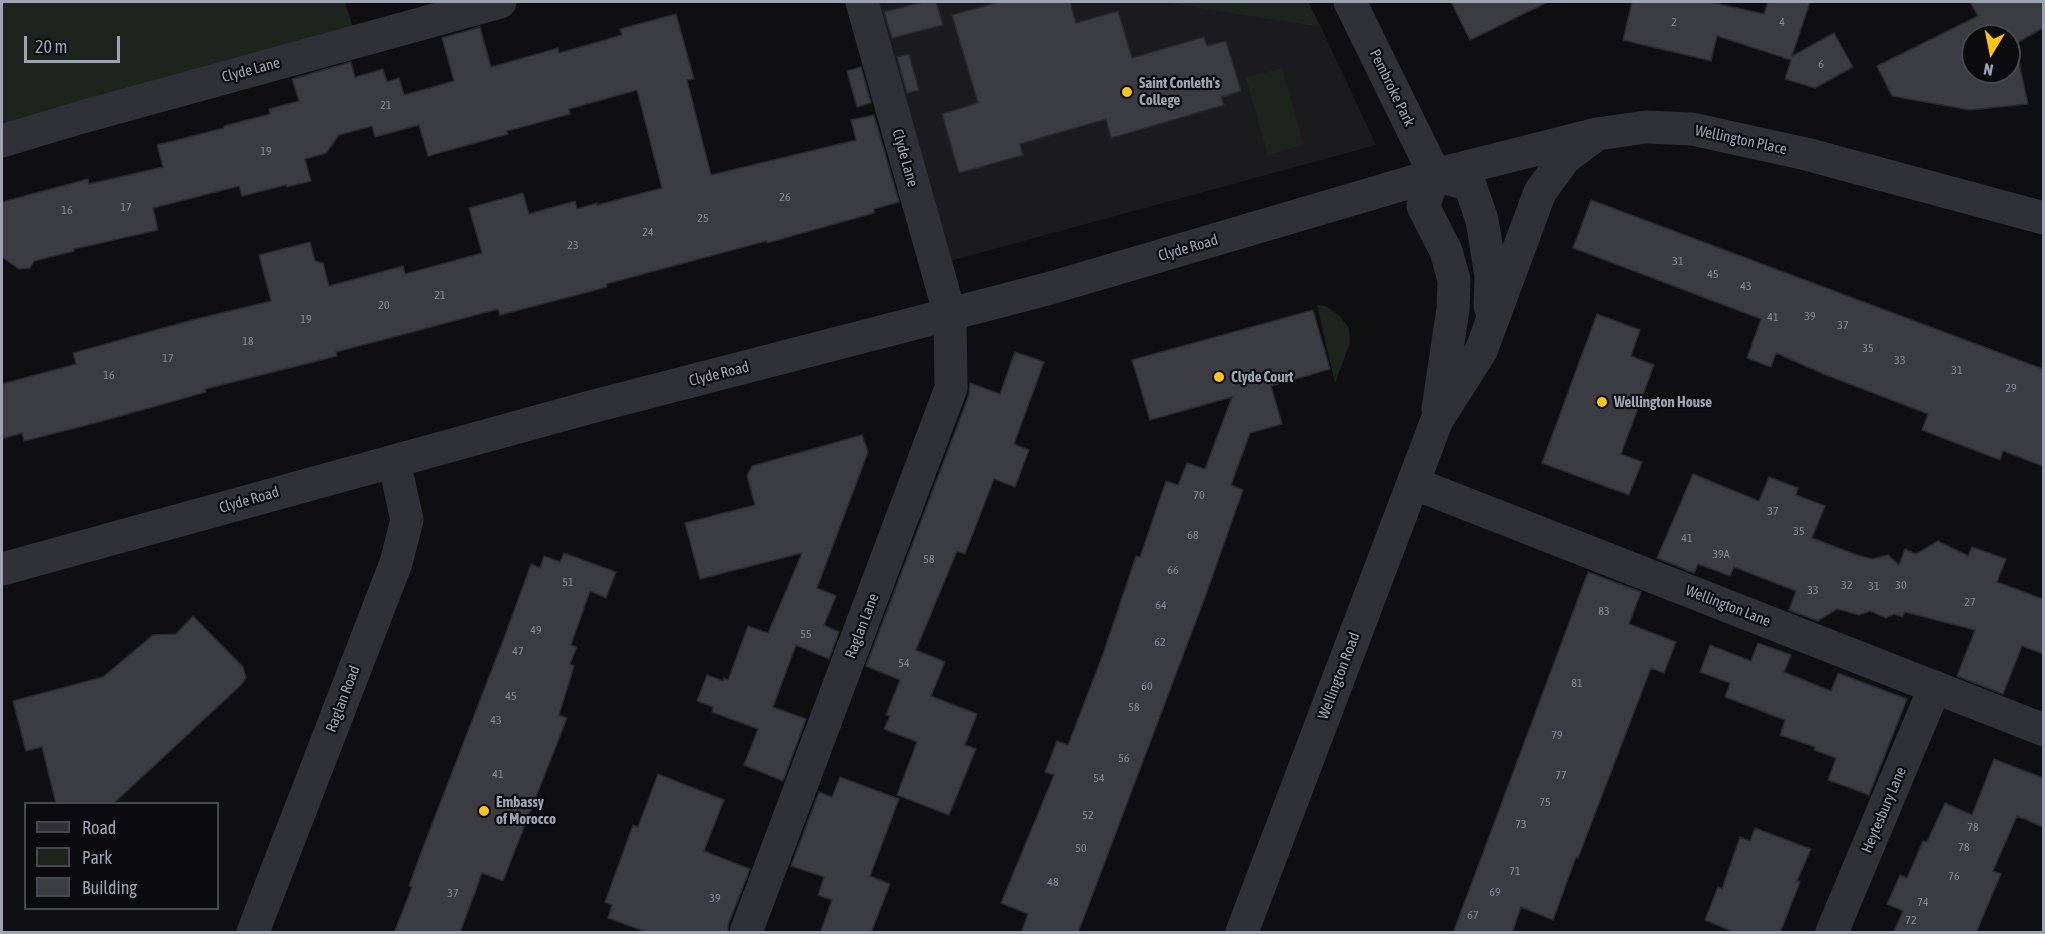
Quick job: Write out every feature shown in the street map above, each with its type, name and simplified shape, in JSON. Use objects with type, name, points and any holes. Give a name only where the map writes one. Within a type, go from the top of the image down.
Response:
[{"type":"street","name":"Clyde Lane","points":[[2,141],[500,2]]},
{"type":"street","name":"Clyde Lane","points":[[862,2],[950,315]]},
{"type":"street","name":"Pembroke Park","points":[[1350,2],[1435,175]]},
{"type":"street","name":"Wellington Place","points":[[1435,175],[1596,134],[1647,127],[1692,129],[1816,157],[2043,219]]},
{"type":"street","name":"Wellington Road","points":[[1242,933],[1437,420],[1481,351],[1540,192],[1565,159],[1596,134]]},
{"type":"street","name":"Clyde Road","points":[[2,569],[587,408],[1047,289],[1435,175]]},
{"type":"street","name":"Wellington Road","points":[[1437,420],[1453,309],[1454,280],[1446,250],[1423,206],[1435,175],[1470,185],[1482,220],[1491,276],[1490,325]]},
{"type":"street","name":"Raglan Lane","points":[[746,933],[951,388],[950,315]]},
{"type":"street","name":"Raglan Road","points":[[253,933],[396,563],[407,520],[394,461]]},
{"type":"street","name":"Wellington Lane","points":[[1413,483],[2043,729]]},
{"type":"street","name":"Heytesbury Lane","points":[[1832,933],[1935,687]]},
{"type":"shaded area","name":"Saint Conleth's College","points":[[879,2],[1163,2],[1321,27],[1376,145],[950,261]]},
{"type":"green space","points":[[2,2],[345,2],[353,28],[2,126]]},
{"type":"green space","points":[[1163,2],[1308,2],[1321,27],[1230,13]]},
{"type":"green space","points":[[1282,68],[1304,145],[1268,155],[1246,78]]},
{"type":"green space","points":[[1317,305],[1326,306],[1339,315],[1349,328],[1350,343],[1335,383]]},
{"type":"building","points":[[923,2],[936,2],[943,25],[892,38],[884,12]]},
{"type":"building","points":[[999,2],[1070,2],[1076,23],[1118,11],[1132,58],[1204,37],[1207,46],[1226,41],[1241,91],[1221,97],[1224,105],[1111,138],[1106,119],[1020,144],[1023,155],[959,173],[942,114],[978,103],[952,15]]},
{"type":"building","points":[[1451,2],[1548,2],[1470,40]]},
{"type":"building","points":[[1632,2],[1710,2],[1764,14],[1768,2],[1810,2],[1792,56],[1834,33],[1853,67],[1815,88],[1785,79],[1791,60],[1717,36],[1711,61],[1623,40]]},
{"type":"building","points":[[1970,2],[2043,2],[2043,28],[2021,41],[2021,24],[1962,24],[1978,16]]},
{"type":"building","points":[[676,14],[694,79],[687,80],[711,175],[856,140],[851,120],[874,115],[899,202],[874,209],[874,213],[606,284],[607,287],[500,315],[498,309],[336,352],[337,356],[205,389],[206,392],[99,422],[24,441],[22,433],[2,439],[2,384],[76,364],[73,353],[271,301],[259,255],[310,242],[315,261],[323,263],[329,286],[403,266],[405,274],[482,253],[469,208],[523,193],[529,214],[575,201],[577,209],[662,188],[637,90],[569,109],[570,114],[507,131],[508,134],[428,156],[419,125],[375,137],[372,126],[339,135],[326,153],[305,159],[311,181],[242,196],[239,186],[153,208],[158,230],[74,249],[74,251],[34,261],[30,268],[19,269],[2,257],[2,202],[88,179],[89,184],[163,167],[157,145],[270,114],[269,109],[299,101],[292,79],[351,62],[355,77],[383,69],[387,82],[399,78],[404,95],[454,81],[442,38],[480,27],[491,67],[558,48],[559,53],[622,35],[620,29]]},
{"type":"building","points":[[1961,24],[1961,84],[2021,84],[2021,72],[2028,104],[1970,110],[1892,96],[1877,66]]},
{"type":"building","points":[[909,54],[919,90],[907,93],[897,57]]},
{"type":"building","points":[[861,67],[871,103],[857,107],[847,71]]},
{"type":"building","points":[[1591,200],[2043,369],[2043,466],[2003,451],[2000,460],[1922,430],[1928,414],[1776,353],[1771,367],[1747,358],[1761,319],[1573,248]]},
{"type":"building","points":[[1313,310],[1330,369],[1271,386],[1282,424],[1250,433],[1231,485],[1243,490],[1204,600],[1078,933],[1021,933],[1028,914],[1001,903],[1054,775],[1045,772],[1057,741],[1068,745],[1102,657],[1136,556],[1140,557],[1166,481],[1178,485],[1187,463],[1205,469],[1232,397],[1150,420],[1132,360]]},
{"type":"building","name":"Wellington House","points":[[1597,314],[1640,330],[1631,356],[1654,365],[1621,454],[1642,462],[1629,495],[1542,463]]},
{"type":"building","points":[[1015,352],[1044,362],[1014,444],[1029,450],[1015,487],[994,479],[965,554],[957,551],[916,650],[945,662],[931,696],[977,714],[965,745],[976,749],[949,815],[897,795],[917,742],[884,729],[890,716],[886,715],[900,680],[866,666],[969,395],[970,383],[1000,394]]},
{"type":"building","points":[[862,435],[868,452],[817,588],[836,596],[824,625],[839,632],[829,659],[796,645],[773,707],[806,719],[783,781],[744,765],[758,729],[712,712],[713,707],[697,701],[707,675],[723,681],[724,678],[728,680],[748,626],[768,633],[802,553],[700,579],[685,523],[755,505],[747,476],[752,466]]},
{"type":"building","points":[[1693,474],[1759,501],[1769,477],[1798,488],[1796,495],[1825,506],[1812,538],[1857,555],[1872,559],[1888,555],[1899,565],[1905,549],[1916,554],[1938,541],[1968,556],[1972,547],[2006,559],[1997,582],[2043,599],[2043,654],[2022,646],[2003,694],[1957,676],[1975,630],[1905,612],[1902,617],[1894,614],[1886,618],[1870,611],[1859,615],[1837,609],[1818,621],[1789,610],[1796,591],[1734,567],[1730,576],[1698,564],[1694,573],[1657,558]]},
{"type":"building","points":[[564,553],[616,572],[606,598],[590,591],[571,645],[577,647],[570,664],[574,666],[559,715],[567,718],[503,881],[482,873],[460,933],[394,933],[412,887],[409,886],[422,850],[531,564],[540,568],[544,556],[560,562]]},
{"type":"building","points":[[1588,572],[1641,592],[1629,624],[1676,642],[1664,673],[1651,668],[1553,920],[1521,907],[1512,933],[1453,933]]},
{"type":"building","points":[[193,616],[243,667],[246,678],[115,802],[56,802],[42,747],[26,751],[13,701],[103,677],[153,635],[176,634]]},
{"type":"building","points":[[1758,643],[1791,655],[1784,672],[1831,691],[1838,673],[1907,699],[1869,795],[1828,780],[1836,758],[1814,750],[1815,747],[1780,735],[1785,720],[1725,697],[1730,683],[1700,672],[1710,645],[1751,661]]},
{"type":"building","points":[[1994,759],[2043,778],[2043,827],[2017,816],[1993,871],[2001,874],[1976,933],[1893,933],[1903,911],[1887,904],[1900,875],[1907,878],[1923,841],[1927,842],[1945,803],[1972,815]]},
{"type":"building","points":[[658,774],[724,800],[704,851],[750,869],[728,925],[728,933],[649,933],[608,918],[612,905],[605,902],[633,825],[638,827]]},
{"type":"building","points":[[840,777],[899,799],[870,876],[890,884],[871,933],[820,933],[832,900],[818,895],[824,877],[791,866],[819,792],[832,797]]},
{"type":"building","points":[[1755,828],[1811,849],[1797,881],[1800,882],[1780,933],[1736,933],[1705,920],[1718,887],[1722,889],[1740,837],[1750,841]]},
{"type":"place","name":"Saint Conleth's College","points":[[1127,92]]},
{"type":"place","name":"Clyde Court","points":[[1219,377]]},
{"type":"place","name":"Wellington House","points":[[1602,402]]},
{"type":"place","name":"Embassy of Morocco","points":[[484,811]]}]
